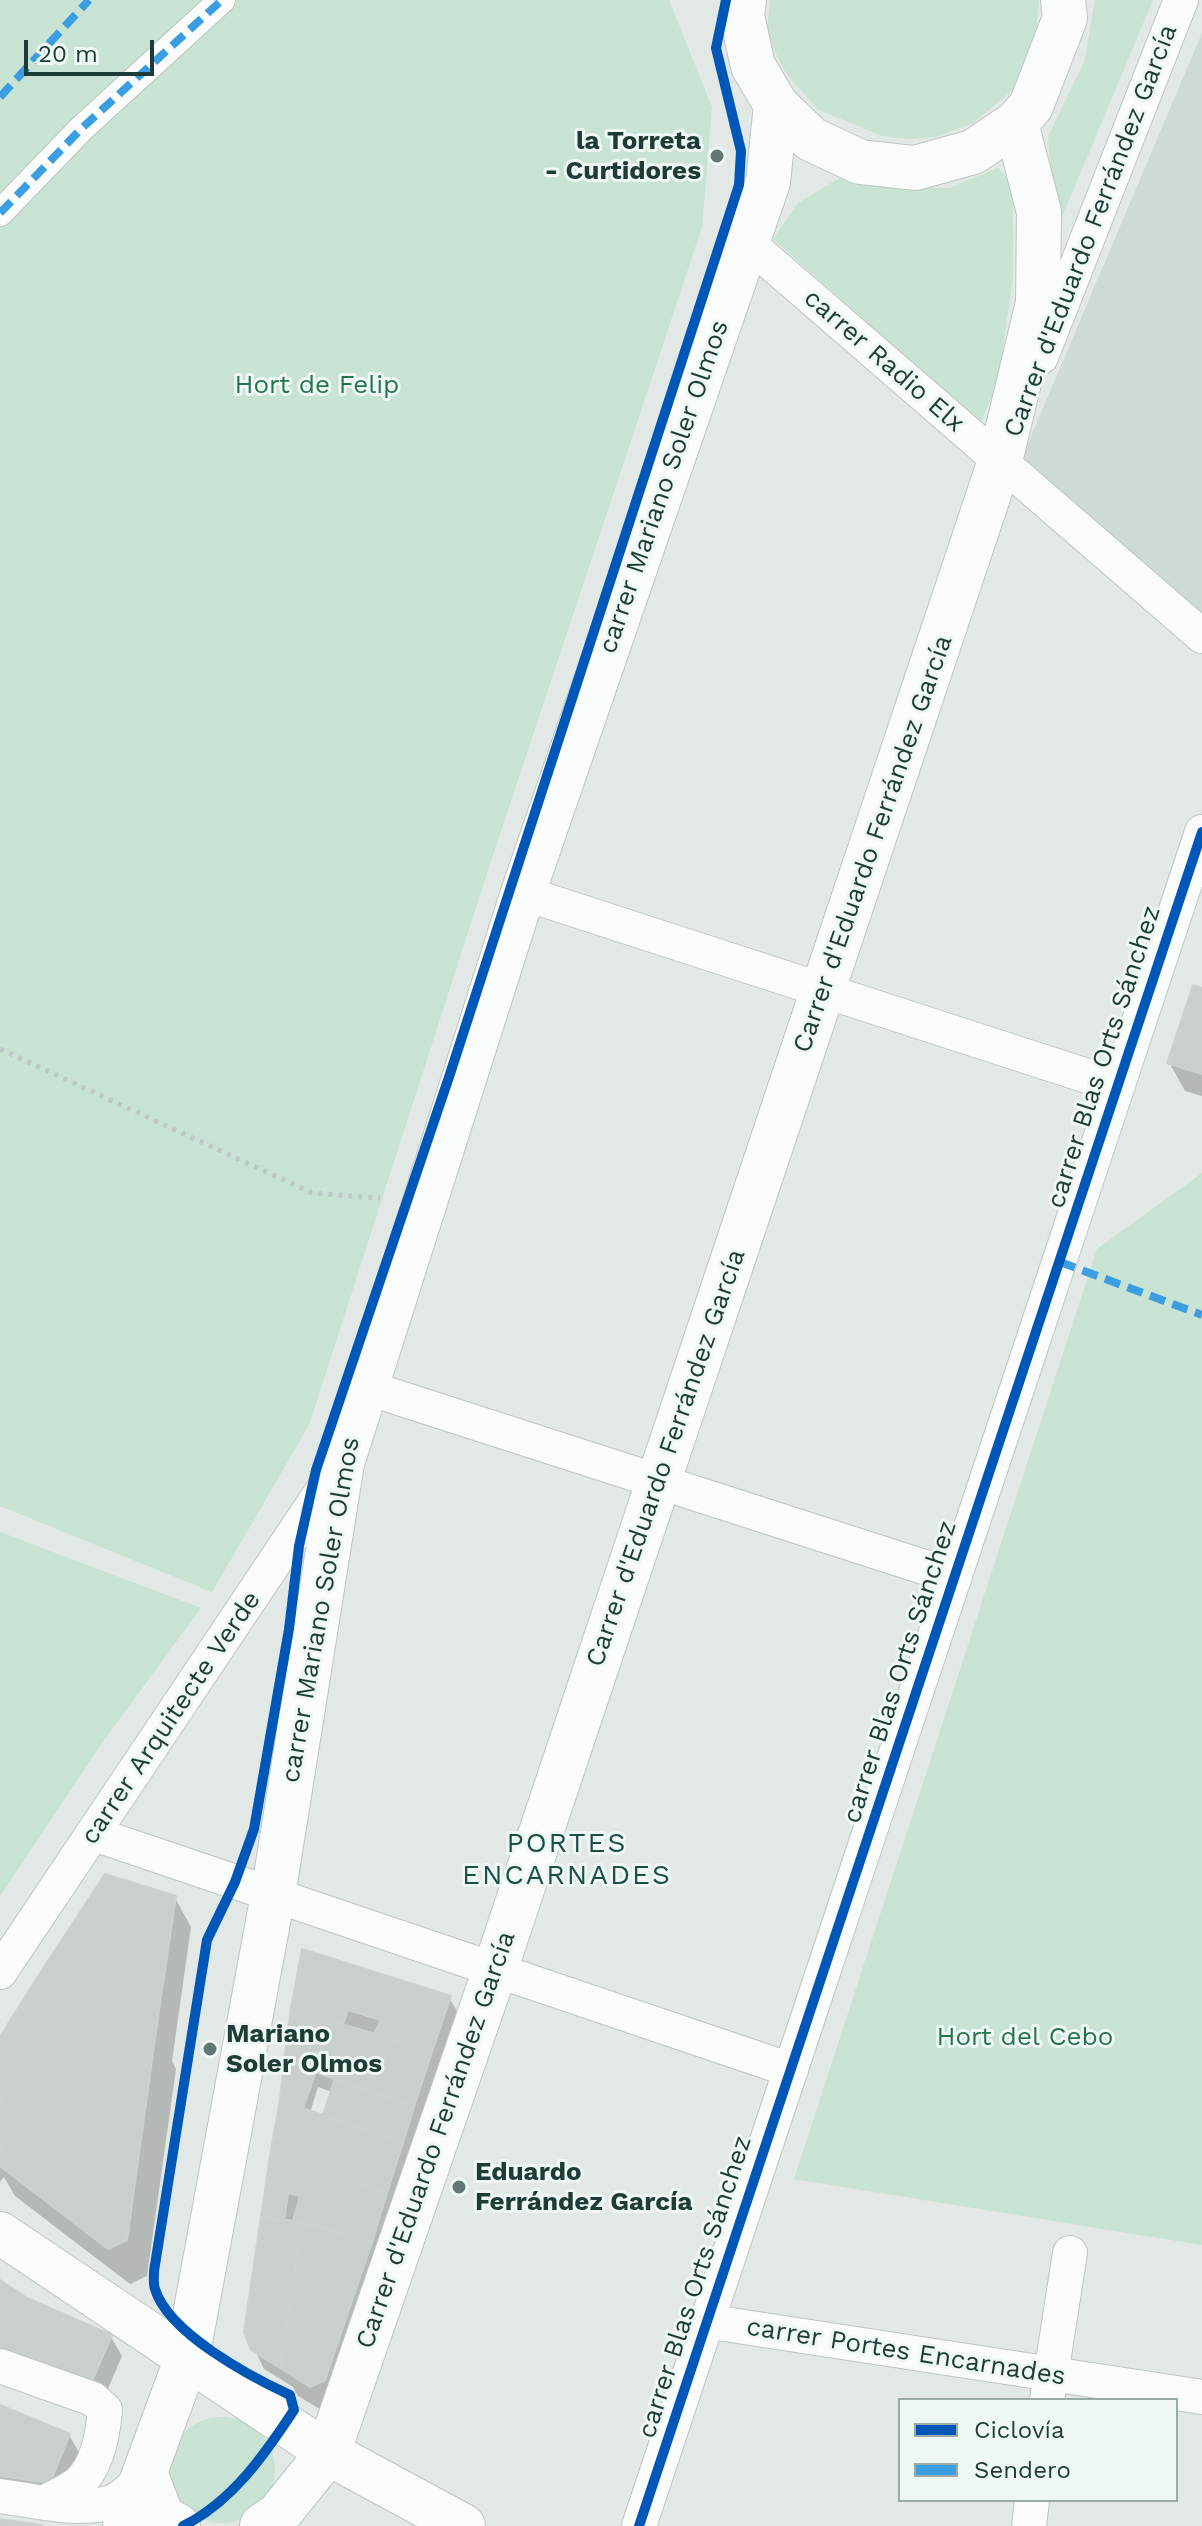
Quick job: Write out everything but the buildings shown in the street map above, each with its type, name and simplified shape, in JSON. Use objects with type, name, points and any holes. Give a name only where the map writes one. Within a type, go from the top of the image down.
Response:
[{"type":"main road","points":[[740,3],[753,66],[776,105],[811,139],[860,162],[915,168],[973,152],[1016,123],[1031,106],[1065,18],[1063,0]]},
{"type":"main road","name":"carrer Mariano Soler Olmos","points":[[125,2526],[187,2358],[273,1895],[342,1463],[523,893],[768,182],[776,105]]},
{"type":"main road","name":"Carrer d'Eduardo Ferrández García","points":[[262,2526],[278,2515],[328,2453],[495,1970],[1000,461],[1038,303],[1039,212],[1016,123]]},
{"type":"main road","points":[[328,2453],[463,2526]]},
{"type":"main road","points":[[146,2475],[162,2517],[178,2526]]},
{"type":"street","points":[[0,213],[81,129],[222,0]]},
{"type":"street","name":"Carrer d'Eduardo Ferrández García","points":[[1000,461],[1181,0]]},
{"type":"street","name":"carrer Radio Elx","points":[[748,243],[1202,636]]},
{"type":"street","name":"carrer Blas Orts Sánchez","points":[[639,2526],[1202,832]]},
{"type":"street","points":[[523,893],[1118,1086]]},
{"type":"street","points":[[365,1387],[955,1577]]},
{"type":"street","name":"carrer Arquitecte Verde","points":[[0,1972],[342,1463]]},
{"type":"street","points":[[94,1834],[791,2070]]},
{"type":"street","points":[[0,2233],[328,2453]]},
{"type":"street","points":[[1049,2387],[1070,2253]]},
{"type":"street","name":"carrer Portes Encarnades","points":[[705,2321],[1049,2387],[1202,2397]]},
{"type":"street","points":[[0,2366],[93,2399],[105,2410],[93,2461],[80,2482],[46,2502]]},
{"type":"street","points":[[0,2496],[76,2506],[116,2500],[146,2475]]},
{"type":"street","points":[[1029,2526],[1032,2502]]},
{"type":"path","points":[[0,1049],[312,1193],[424,1202]]},
{"type":"shaded area","points":[[1202,33],[1202,622],[1021,460]]},
{"type":"green space","name":"Hort de Felip","points":[[0,0],[669,0],[712,107],[702,227],[490,864],[309,1425],[212,1592],[0,1506]]},
{"type":"green space","points":[[770,0],[1039,0],[1035,48],[1012,91],[972,124],[935,137],[910,139],[882,136],[817,109],[783,69],[767,32]]},
{"type":"green space","points":[[1095,0],[1153,0],[1056,231],[1048,137],[1085,60]]},
{"type":"green space","points":[[998,168],[1013,186],[1013,278],[998,383],[980,423],[773,239],[798,203],[843,176],[887,187],[950,188]]},
{"type":"green space","name":"Hort del Cebo","points":[[1202,1173],[1202,2245],[794,2179],[1097,1249]]},
{"type":"green space","points":[[0,1532],[201,1608],[99,1747],[0,1896]]},
{"type":"green space","points":[[222,2417],[242,2421],[259,2433],[271,2450],[275,2470],[271,2490],[259,2507],[242,2519],[222,2523],[202,2519],[185,2507],[173,2490],[169,2470],[173,2450],[185,2433],[202,2421]]},
{"type":"marked path","points":[[0,97],[89,0]]},
{"type":"marked path","points":[[0,213],[81,129],[222,0]]},
{"type":"marked path","points":[[1060,1262],[1202,1315]]},
{"type":"cycle path","points":[[183,2526],[217,2504],[246,2476],[294,2410],[290,2395],[254,2377],[193,2337],[176,2322],[154,2287],[154,2271],[207,1940],[235,1882],[254,1829],[289,1629],[299,1546],[316,1470],[449,1077],[739,185],[741,151],[716,48],[726,0]]},
{"type":"cycle path","points":[[639,2526],[1202,832]]},
{"type":"place","name":"la Torreta - Curtidores","points":[[717,156]]},
{"type":"place","name":"Mariano Soler Olmos","points":[[210,2049]]},
{"type":"place","name":"Eduardo Ferrández García","points":[[459,2187]]},
{"type":"district","name":"PORTES ENCARNADES","points":[[567,1860]]}]
